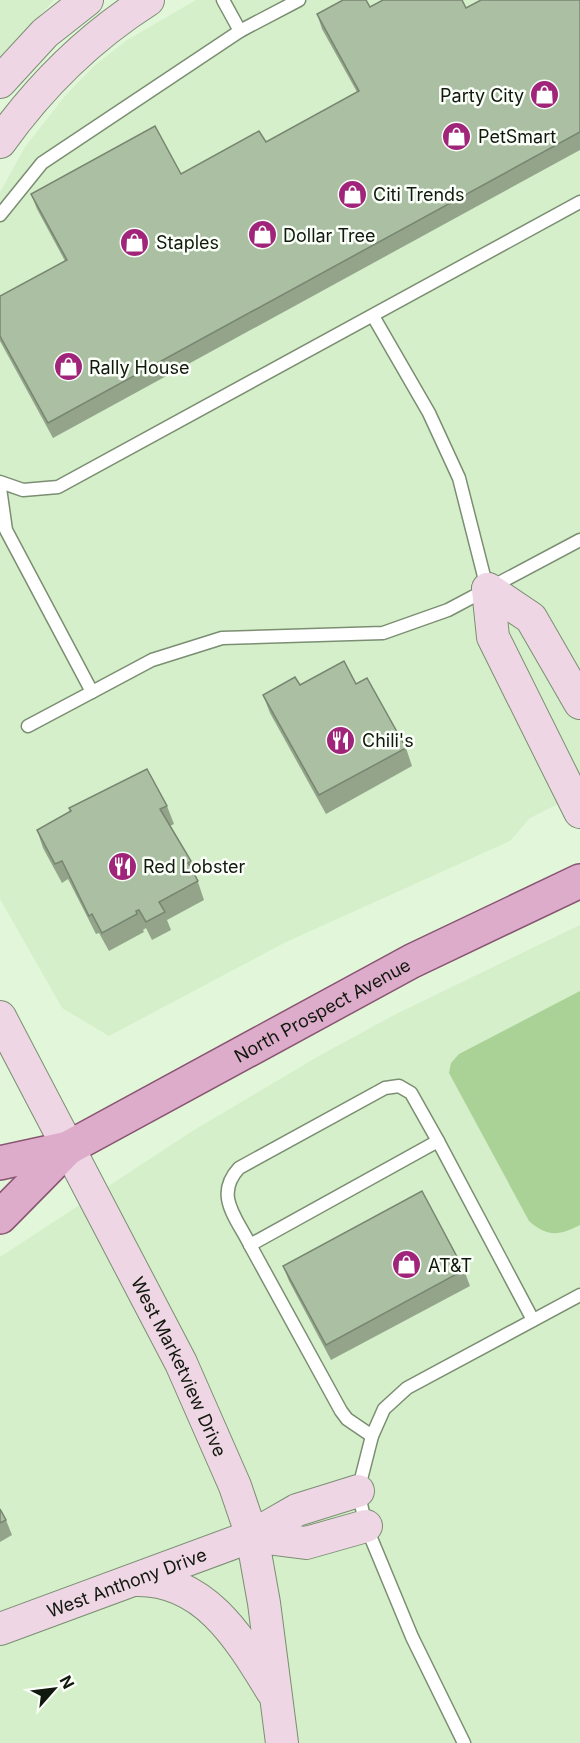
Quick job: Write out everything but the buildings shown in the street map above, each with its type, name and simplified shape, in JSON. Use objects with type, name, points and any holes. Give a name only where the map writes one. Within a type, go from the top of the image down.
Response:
[{"type":"main road","points":[[0,82],[45,33],[87,0]]},
{"type":"main road","points":[[0,142],[51,79],[80,51],[148,0]]},
{"type":"main road","points":[[488,589],[531,618],[580,704]]},
{"type":"main road","points":[[488,589],[493,637],[580,812]]},
{"type":"main road","name":"North Prospect Avenue","points":[[0,1163],[68,1148],[402,967],[580,881]]},
{"type":"main road","name":"West Marketview Drive","points":[[0,1017],[209,1422],[252,1536],[278,1700],[282,1743]]},
{"type":"main road","name":"North Prospect Avenue","points":[[0,1217],[68,1148]]},
{"type":"main road","name":"West Anthony Drive","points":[[0,1629],[252,1536],[297,1510],[357,1491]]},
{"type":"main road","points":[[252,1536],[306,1543],[366,1526]]},
{"type":"main road","points":[[131,1580],[153,1580],[174,1584],[195,1596],[238,1640],[278,1700]]},
{"type":"lane","points":[[223,0],[240,32]]},
{"type":"lane","points":[[0,214],[42,163],[240,32],[299,0]]},
{"type":"lane","points":[[0,482],[23,490],[58,488],[580,202]]},
{"type":"lane","points":[[373,316],[429,413],[459,478],[488,589]]},
{"type":"lane","points":[[0,488],[6,530],[92,692]]},
{"type":"lane","points":[[28,726],[152,660],[214,640],[383,633],[448,610],[580,540]]},
{"type":"lane","points":[[372,1436],[340,1411],[229,1204],[226,1190],[229,1179],[239,1167],[385,1088],[399,1086],[411,1093],[533,1320]]},
{"type":"lane","points":[[250,1245],[438,1141]]},
{"type":"lane","points":[[464,1743],[412,1637],[366,1526],[357,1491],[372,1436],[384,1409],[407,1388],[580,1295]]},
{"type":"shaded area","points":[[0,0],[54,0],[0,59]]},
{"type":"shaded area","points":[[196,0],[580,0],[580,793],[530,818],[510,841],[284,943],[109,1036],[62,1008],[0,899],[0,192],[25,147],[65,96],[94,66],[127,40]]},
{"type":"shaded area","points":[[580,925],[580,1743],[0,1743],[0,1257],[194,1130],[317,1057],[394,1015]]},
{"type":"shaded area","points":[[580,991],[580,1225],[553,1233],[542,1230],[529,1221],[449,1073],[451,1063],[459,1054]]},
{"type":"place","name":"Party City","points":[[545,95]]},
{"type":"place","name":"PetSmart","points":[[457,136]]},
{"type":"place","name":"Citi Trends","points":[[352,194]]},
{"type":"place","name":"Dollar Tree","points":[[262,235]]},
{"type":"place","name":"Staples","points":[[135,242]]},
{"type":"place","name":"Rally House","points":[[68,367]]},
{"type":"place","name":"Chili's","points":[[341,740]]},
{"type":"place","name":"Red Lobster","points":[[122,866]]},
{"type":"place","name":"AT&T","points":[[407,1265]]}]
